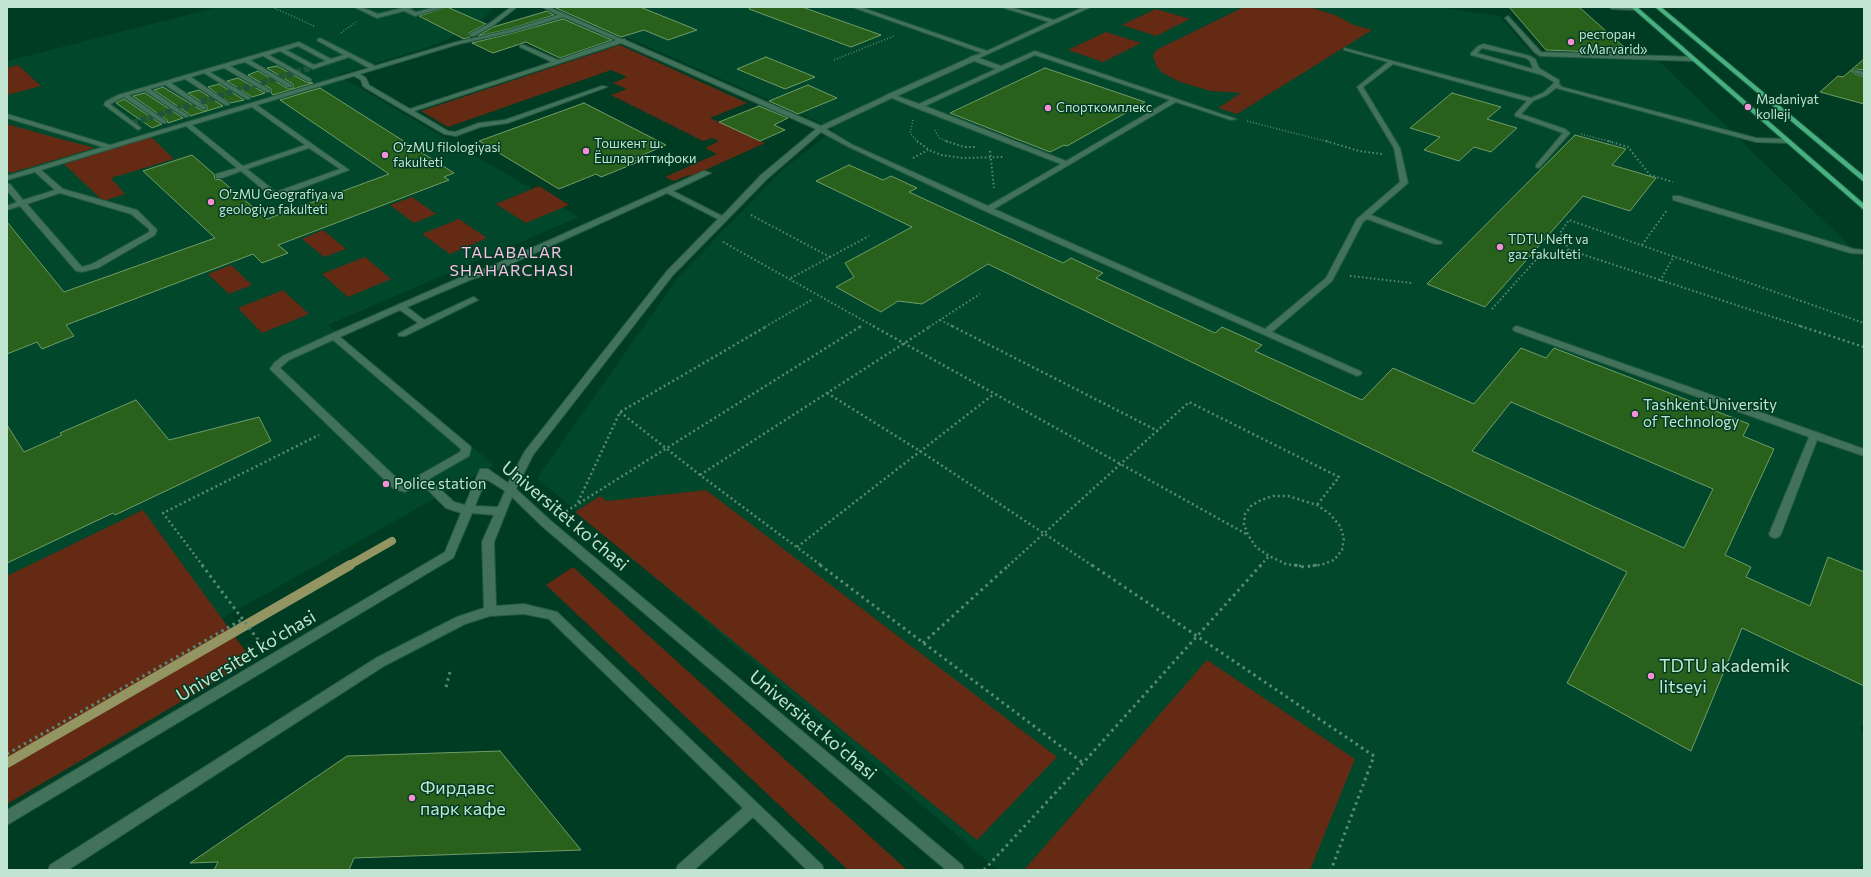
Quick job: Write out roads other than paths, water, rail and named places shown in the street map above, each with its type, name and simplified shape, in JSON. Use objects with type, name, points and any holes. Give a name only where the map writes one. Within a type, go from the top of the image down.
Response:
[{"type":"main road","points":[[1658,7],[1864,180]]},
{"type":"main road","points":[[1634,8],[1864,208]]},
{"type":"street","points":[[357,7],[377,16],[412,7]]},
{"type":"street","points":[[404,9],[415,14],[442,7]]},
{"type":"street","points":[[458,43],[486,28],[514,7]]},
{"type":"street","points":[[545,7],[623,40],[821,129],[851,146],[988,209],[1357,373]]},
{"type":"street","points":[[855,7],[985,52]]},
{"type":"street","points":[[1004,7],[1054,22]]},
{"type":"street","points":[[490,611],[488,542],[518,472],[534,446],[670,273],[735,206],[764,177],[821,129],[985,52],[1088,7]]},
{"type":"street","points":[[1612,7],[1634,8]]},
{"type":"street","points":[[7,178],[458,43],[511,31],[563,15]]},
{"type":"street","points":[[1508,18],[1540,54],[1693,59]]},
{"type":"street","points":[[320,40],[374,68]]},
{"type":"street","points":[[409,111],[623,40]]},
{"type":"street","points":[[138,128],[107,105],[109,101],[300,44],[331,61]]},
{"type":"street","points":[[522,46],[558,62]]},
{"type":"street","points":[[1540,73],[1536,69],[1533,60],[1528,57],[1484,46],[1480,47],[1473,54],[1540,73],[1556,81],[1556,85]]},
{"type":"street","points":[[1346,49],[1531,100]]},
{"type":"street","points":[[282,50],[313,66],[349,55]]},
{"type":"street","points":[[918,106],[1000,68],[1037,53],[1233,120]]},
{"type":"street","points":[[265,55],[309,80]]},
{"type":"street","points":[[972,58],[1000,68]]},
{"type":"street","points":[[246,60],[290,86]]},
{"type":"street","points":[[1266,333],[1325,283],[1332,274],[1357,226],[1366,216],[1404,183],[1400,156],[1397,148],[1360,87],[1392,62]]},
{"type":"street","points":[[226,66],[268,91]]},
{"type":"street","points":[[206,72],[248,98]]},
{"type":"street","points":[[1856,72],[1864,74]]},
{"type":"street","points":[[355,74],[364,79],[366,86],[369,88],[446,133],[456,134],[480,125],[506,122],[604,87]]},
{"type":"street","points":[[186,77],[227,104]]},
{"type":"street","points":[[166,83],[204,108]]},
{"type":"street","points":[[1556,85],[1756,140],[1787,141]]},
{"type":"street","points":[[1538,166],[1566,134],[1565,131],[1517,115],[1531,100],[1546,94],[1556,85]]},
{"type":"street","points":[[146,89],[186,116]]},
{"type":"street","points":[[125,95],[164,122]]},
{"type":"street","points":[[890,96],[1065,164]]},
{"type":"street","points":[[988,209],[1175,100]]},
{"type":"street","points":[[187,124],[275,195],[345,170],[252,104]]},
{"type":"street","points":[[7,116],[110,147]]},
{"type":"street","points":[[219,176],[311,145]]},
{"type":"street","points":[[7,186],[79,269],[82,270],[96,266],[149,236],[153,230],[131,210],[60,191],[36,169]]},
{"type":"street","points":[[334,336],[466,448],[465,454],[405,488],[398,486],[275,369],[280,361],[334,336],[467,278],[488,271],[707,173]]},
{"type":"street","points":[[7,208],[60,191]]},
{"type":"street","points":[[668,191],[723,219]]},
{"type":"street","points":[[1676,198],[1853,251],[1864,252]]},
{"type":"street","points":[[1855,201],[1864,202]]},
{"type":"street","points":[[1366,216],[1438,242]]},
{"type":"street","points":[[402,334],[474,300]]},
{"type":"street","points":[[401,307],[424,324]]},
{"type":"street","points":[[1517,330],[1864,453]]},
{"type":"street","points":[[1775,534],[1814,436]]},
{"type":"street","name":"Universitet ko'chasi","points":[[7,818],[449,555],[484,472],[510,489],[547,524],[957,870]]},
{"type":"street","points":[[423,479],[450,505],[468,509],[500,511]]},
{"type":"street","points":[[55,870],[380,662],[461,620],[490,611],[524,609],[553,615],[752,809],[817,870]]},
{"type":"street","points":[[682,870],[752,809]]},
{"type":"waterway","points":[[348,566],[392,541]]},
{"type":"waterway","points":[[7,763],[350,565]]},
{"type":"tunnel","points":[[132,123],[313,67]]},
{"type":"place","name":"ресторан «Marvarid»","points":[[1571,42]]},
{"type":"place","name":"Madaniyat kolleji","points":[[1748,107]]},
{"type":"place","name":"Спорткомплекс","points":[[1048,108]]},
{"type":"place","name":"Тошкент ш. Ёшлар иттифоки","points":[[586,151]]},
{"type":"place","name":"O'zMU filologiyasi fakulteti","points":[[385,155]]},
{"type":"place","name":"O'zMU Geografiya va geologiya fakulteti","points":[[211,202]]},
{"type":"place","name":"TDTU Neft va gaz fakulteti","points":[[1500,247]]},
{"type":"place","name":"Tashkent University of Technology","points":[[1635,414]]},
{"type":"place","name":"Police station","points":[[386,484]]},
{"type":"place","name":"TDTU akademik litseyi","points":[[1651,676]]},
{"type":"place","name":"Фирдавс парк кафе","points":[[412,798]]},
{"type":"district","name":"TALABALAR SHAHARCHASI","points":[[512,262]]}]
